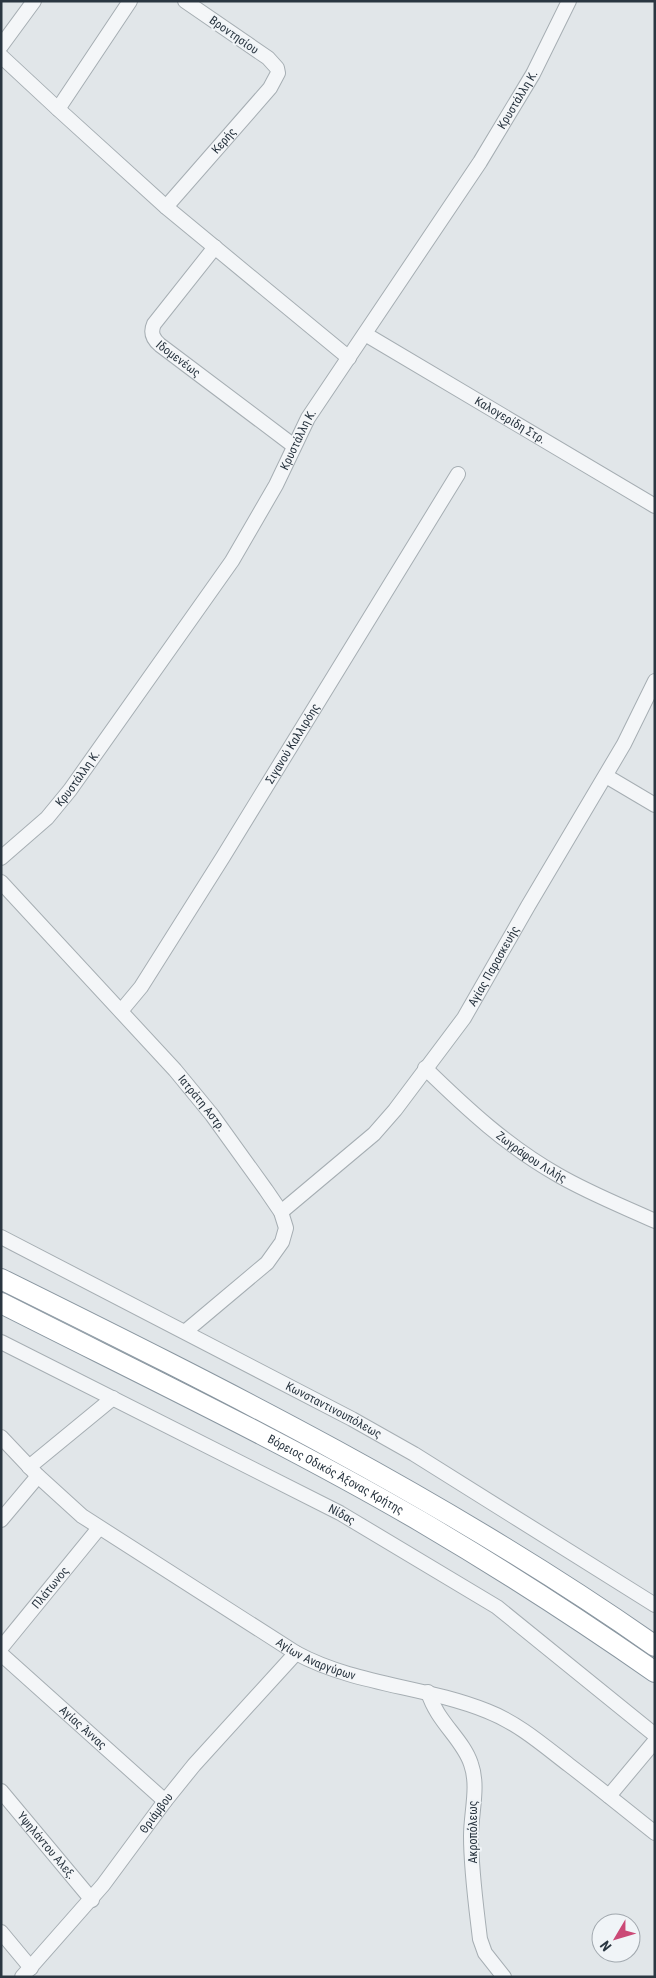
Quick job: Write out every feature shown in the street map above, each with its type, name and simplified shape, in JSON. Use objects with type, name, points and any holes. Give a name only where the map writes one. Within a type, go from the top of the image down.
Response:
[{"type":"highway","name":"Βόρειος Οδικός Άξονας Κρήτης","points":[[1,1279],[168,1362],[346,1456],[534,1565],[655,1646]]},
{"type":"highway","name":"Βόρειος Οδικός Άξονας Κρήτης","points":[[1,1303],[231,1419],[419,1521],[530,1589],[655,1672]]},
{"type":"street","points":[[1,46],[34,1]]},
{"type":"street","points":[[58,110],[130,1]]},
{"type":"street","name":"Βροντησίου","points":[[185,1],[268,58],[277,68],[278,73]]},
{"type":"street","name":"Κρυστάλλη Κ.","points":[[1,858],[40,824],[61,802],[135,702],[243,544],[276,485],[308,418],[503,126],[533,74],[569,1]]},
{"type":"street","points":[[1,56],[166,207],[349,358]]},
{"type":"street","name":"Κερής","points":[[166,207],[270,88],[278,73]]},
{"type":"street","name":"Ιδομενέως","points":[[215,247],[154,324],[151,332],[160,345],[294,446]]},
{"type":"street","name":"Καλογερίδη Στρ.","points":[[365,334],[655,506]]},
{"type":"street","name":"Σιγανού Καλλιρόης","points":[[121,1011],[141,987],[218,865],[458,474]]},
{"type":"street","name":"Αγίας Παρασκευής","points":[[280,1212],[374,1134],[395,1110],[464,1018],[606,776],[655,681]]},
{"type":"street","points":[[606,776],[655,805]]},
{"type":"street","name":"Ιατράτη Αστρ.","points":[[1,882],[192,1090],[252,1169],[280,1212],[286,1228],[282,1242],[274,1255],[186,1331]]},
{"type":"street","name":"Ζωγράφου Λιλής","points":[[425,1068],[485,1123],[545,1167],[590,1193],[655,1221]]},
{"type":"street","name":"Κωνσταντινουπόλεως","points":[[1,1237],[186,1331],[352,1419],[414,1454],[655,1605]]},
{"type":"street","name":"Νίδας","points":[[1,1342],[340,1513],[497,1606],[655,1735]]},
{"type":"street","points":[[1,1520],[33,1472],[113,1398]]},
{"type":"street","name":"Αγίων Αναργύρων","points":[[1,1438],[33,1472],[74,1510],[98,1528],[296,1653],[335,1669],[406,1689],[428,1692],[487,1711],[520,1728],[655,1833]]},
{"type":"street","name":"Πλάτωνος","points":[[1,1648],[98,1528]]},
{"type":"street","name":"Θριάμβου","points":[[26,1972],[92,1900],[164,1802],[206,1751],[296,1653]]},
{"type":"street","name":"Αγίας Άννας","points":[[1,1654],[164,1802]]},
{"type":"street","name":"Ακροπόλεως","points":[[428,1692],[435,1710],[464,1750],[471,1764],[474,1780],[471,1837],[480,1939],[485,1953],[504,1977]]},
{"type":"street","points":[[609,1796],[655,1740]]},
{"type":"street","name":"Υψηλάντου Αλεξ.","points":[[1,1791],[92,1900]]},
{"type":"street","points":[[1,1932],[26,1972]]}]
